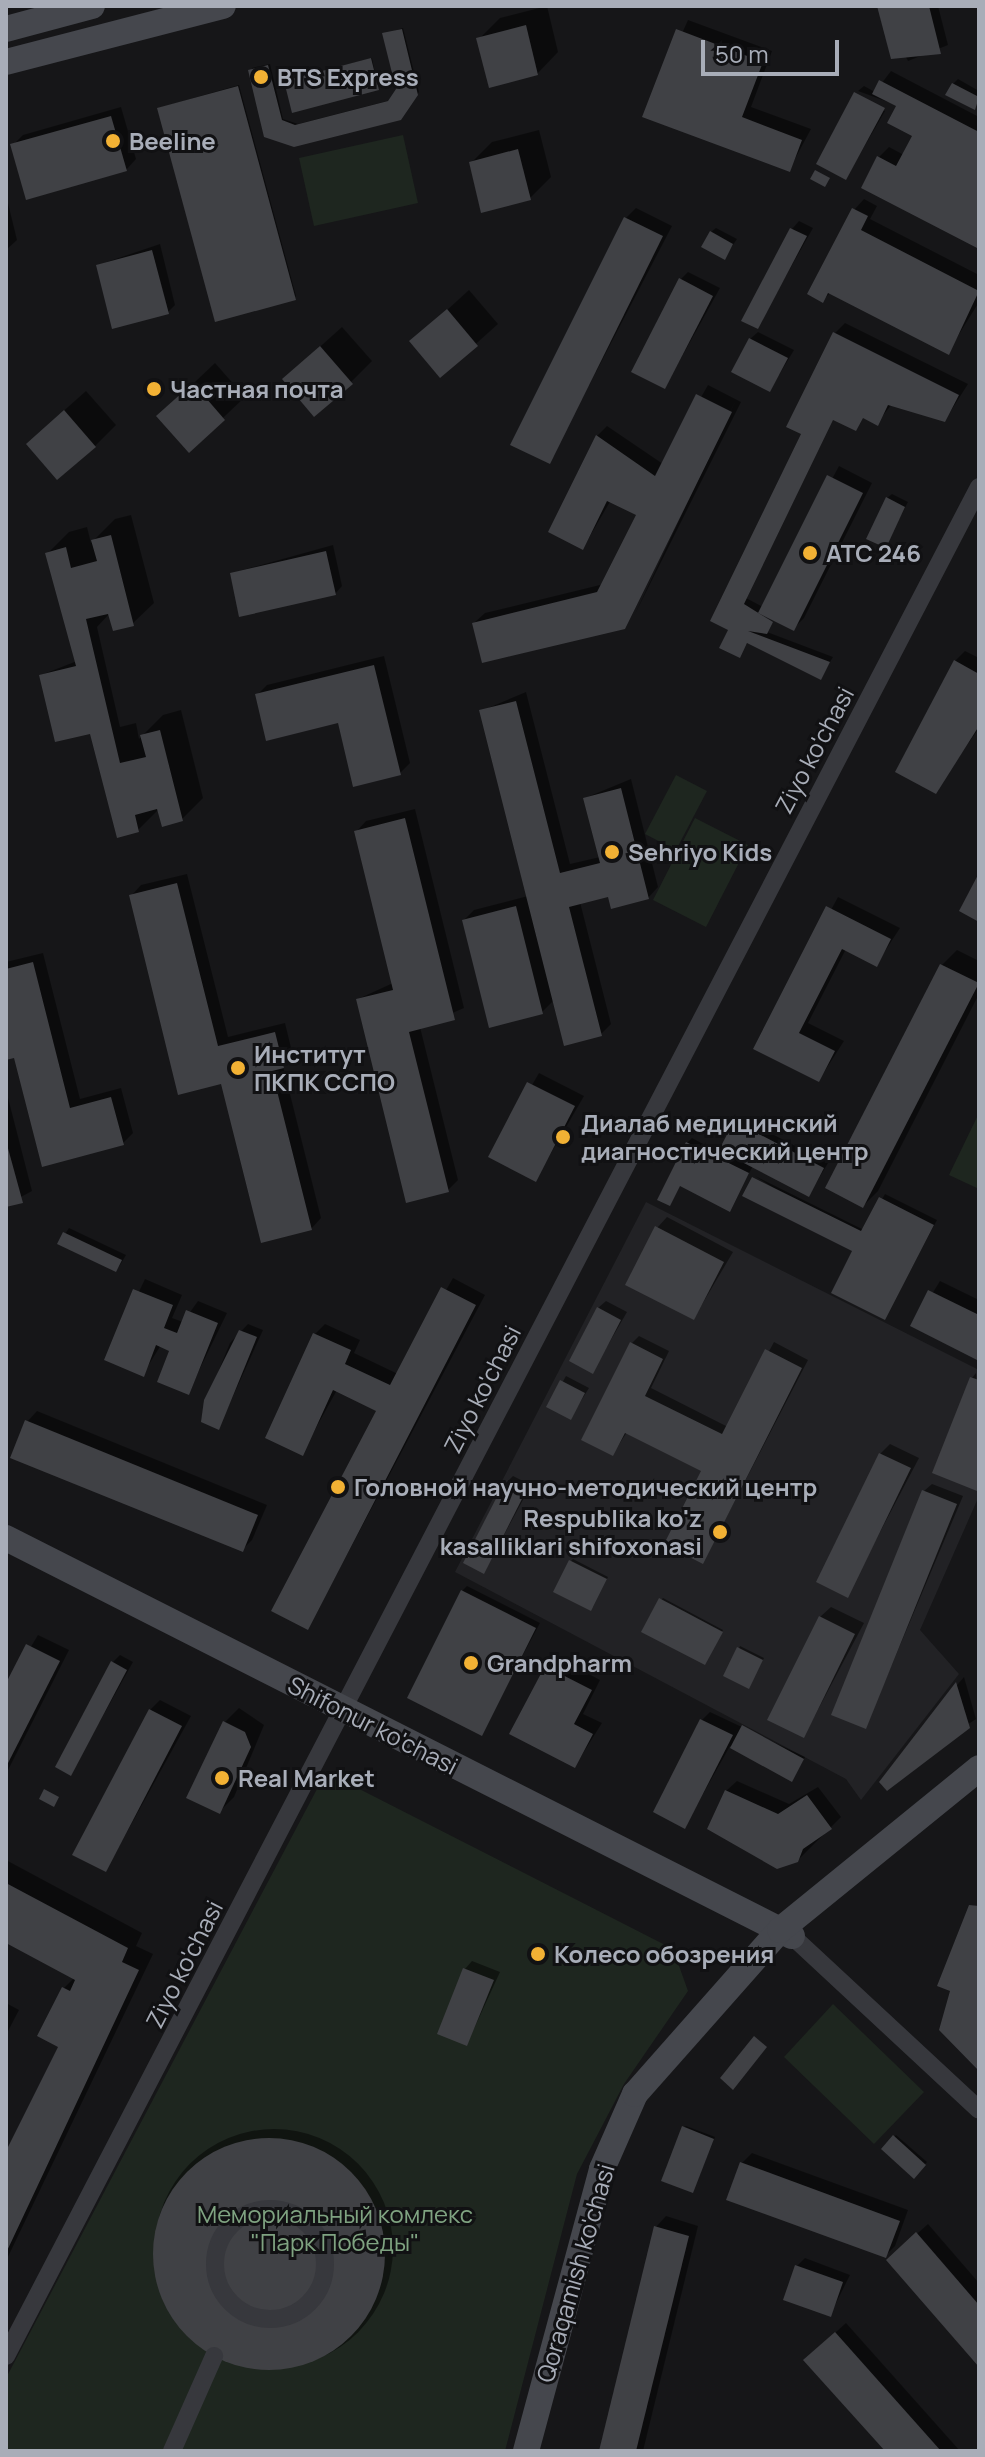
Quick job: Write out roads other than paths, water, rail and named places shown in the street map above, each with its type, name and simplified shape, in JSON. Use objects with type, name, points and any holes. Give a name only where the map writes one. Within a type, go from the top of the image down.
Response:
[{"type":"main road","points":[[6,29],[54,11],[92,6]]},
{"type":"main road","points":[[6,62],[223,6]]},
{"type":"main road","name":"Shifonur ko'chasi","points":[[6,1538],[739,1914],[786,1933]]},
{"type":"main road","name":"Qoraqamish ko'chasi","points":[[526,2451],[598,2182],[635,2094],[786,1933],[979,1768]]},
{"type":"main road","name":"Qoraqamish ko'chasi","points":[[786,1933],[979,1791]]},
{"type":"main road","points":[[739,1914],[750,1968]]},
{"type":"main road","name":"Qoraqamish ko'chasi","points":[[538,2451],[611,2173],[645,2099],[750,1968]]},
{"type":"street","points":[[54,11],[62,48]]},
{"type":"street","name":"Ziyo ko'chasi","points":[[6,2356],[979,487]]},
{"type":"street","points":[[786,1933],[979,2110]]},
{"type":"street","points":[[283,2210],[318,2237],[323,2281],[302,2310],[266,2320],[233,2306],[221,2291],[215,2255],[241,2218],[283,2210]]},
{"type":"street","points":[[172,2451],[214,2356]]},
{"type":"place","name":"BTS Express","points":[[261,77]]},
{"type":"place","name":"Beeline","points":[[113,141]]},
{"type":"place","name":"Частная почта","points":[[154,389]]},
{"type":"place","name":"АТС 246","points":[[810,553]]},
{"type":"place","name":"Sehriyo Kids","points":[[612,852]]},
{"type":"place","name":"Институт ПКПК ССПО","points":[[238,1068]]},
{"type":"place","name":"Диалаб медицинский диагностический центр","points":[[563,1137]]},
{"type":"place","name":"Головной научно-методический центр","points":[[338,1487]]},
{"type":"place","name":"Respublika ko'z kasalliklari shifoxonasi","points":[[720,1532]]},
{"type":"place","name":"Grandpharm","points":[[471,1663]]},
{"type":"place","name":"Real Market","points":[[222,1778]]},
{"type":"place","name":"Колесо обозрения","points":[[538,1954]]},
{"type":"park label","name":"Мемориальный комлекс \"Парк Победы\"","points":[[335,2228]]}]
